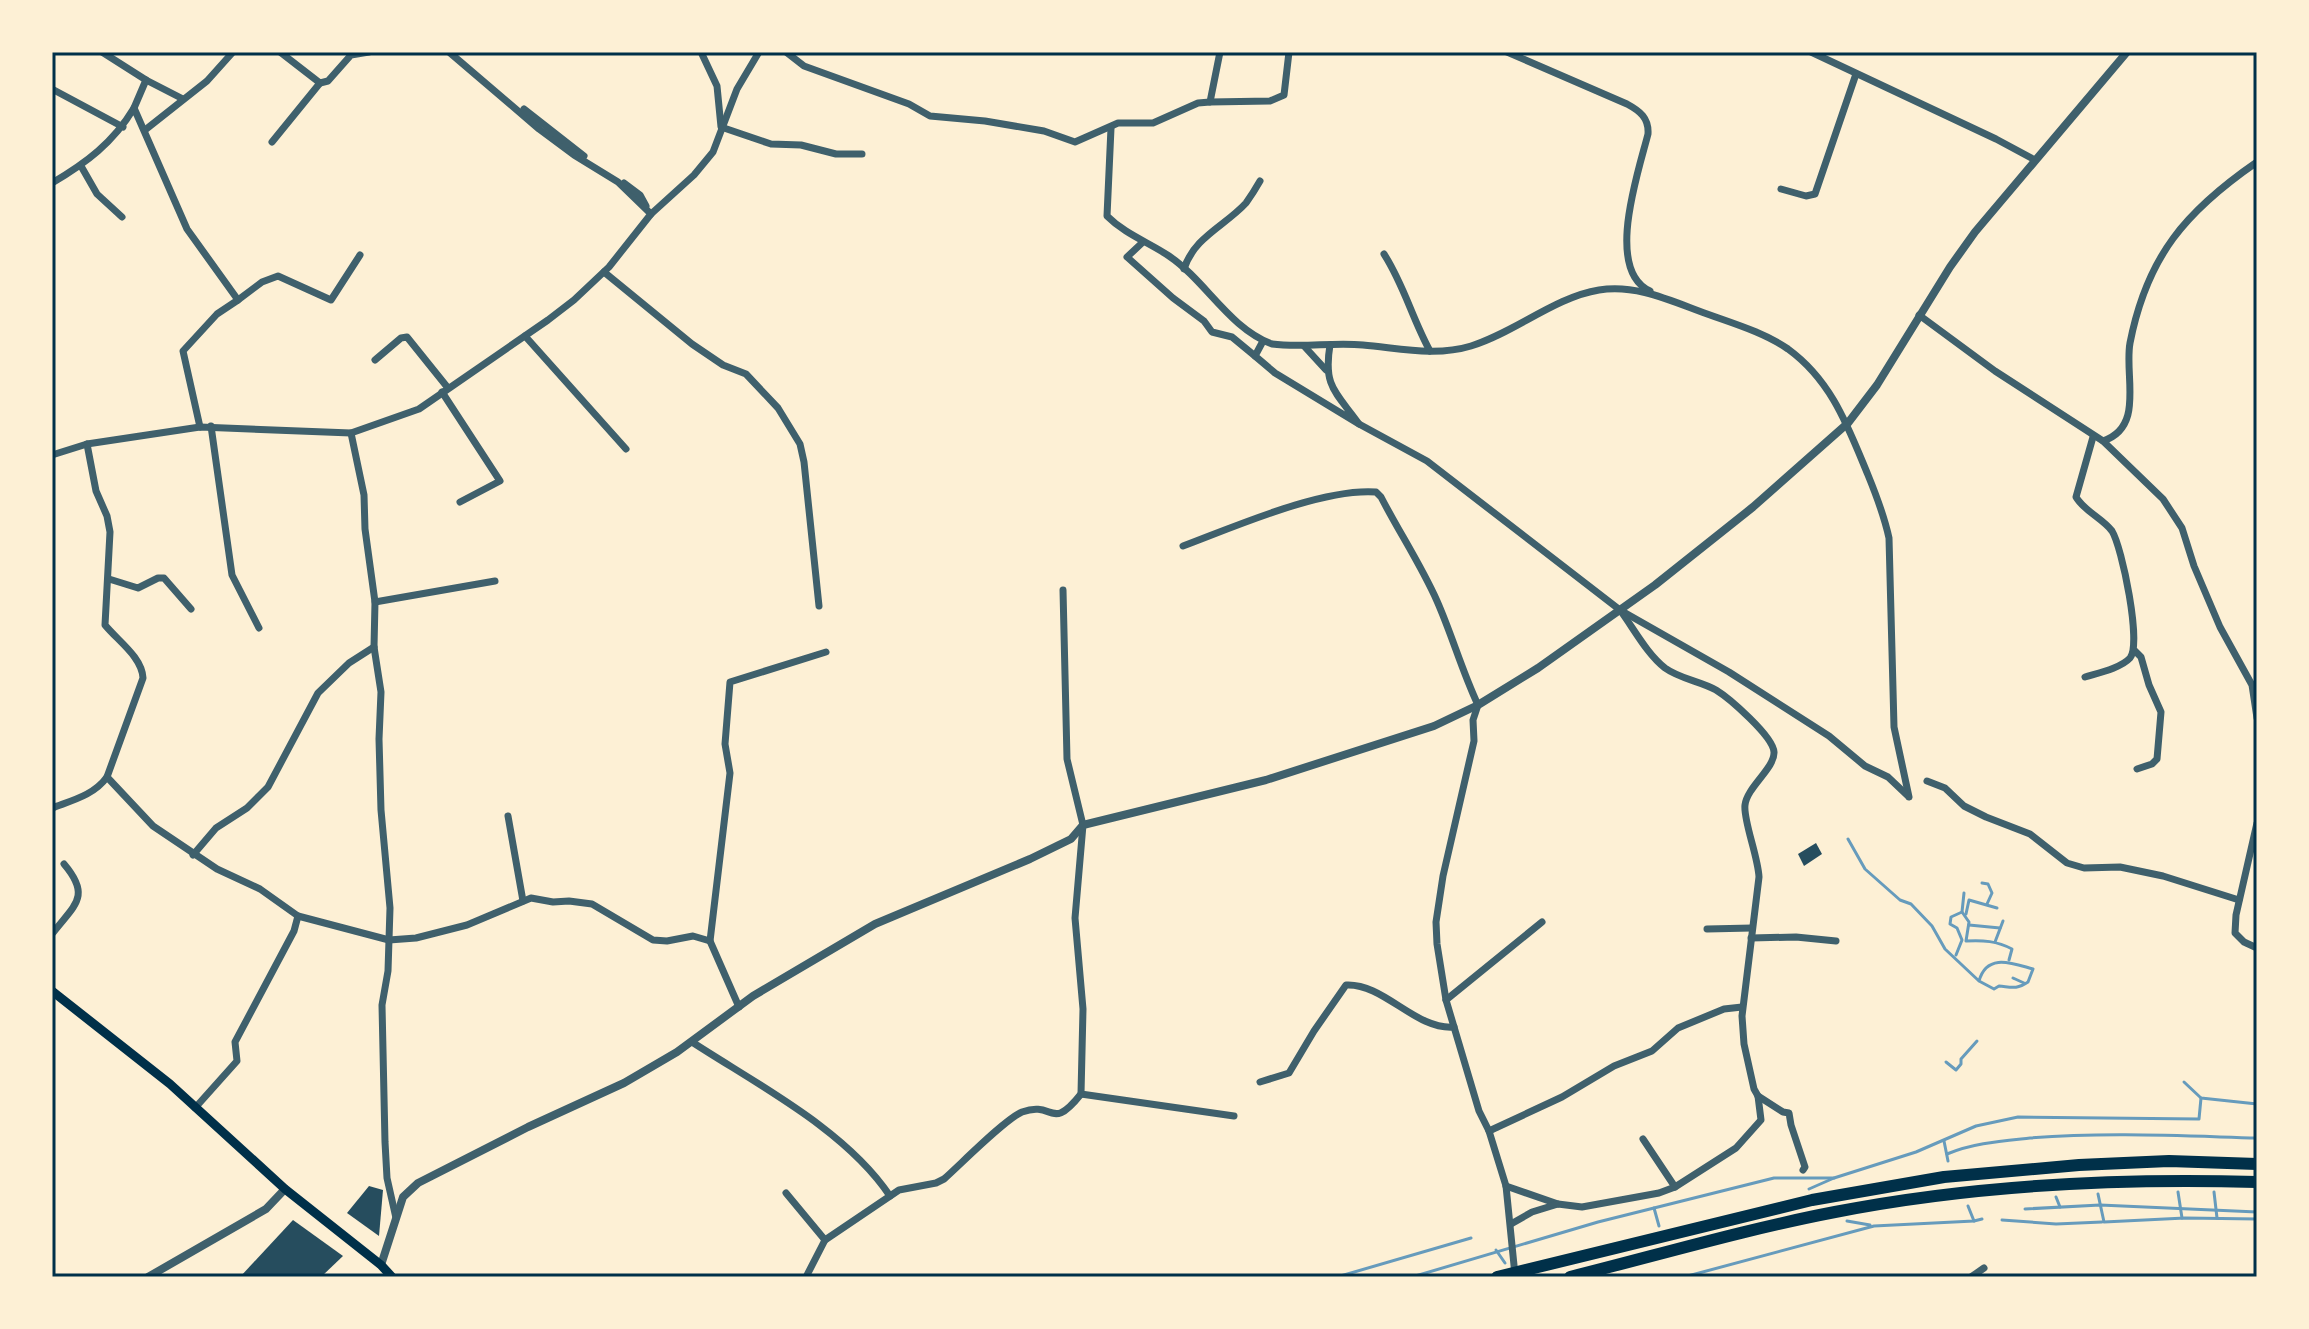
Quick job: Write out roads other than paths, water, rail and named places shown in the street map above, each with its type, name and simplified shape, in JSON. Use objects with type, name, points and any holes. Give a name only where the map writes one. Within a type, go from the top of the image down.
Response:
[{"type":"highway","points":[[1497,1277],[1812,1200],[1944,1177],[2139,1163],[2257,1164]]},
{"type":"highway","points":[[1570,1277],[1832,1212],[1884,1203],[2078,1183],[2257,1182]]},
{"type":"main road","points":[[52,991],[170,1084],[285,1189],[392,1277]]},
{"type":"street","points":[[102,52],[183,99]]},
{"type":"street","points":[[145,130],[207,81],[233,52]]},
{"type":"street","points":[[280,52],[320,83]]},
{"type":"street","points":[[272,142],[320,83],[328,81],[351,55],[369,52]]},
{"type":"street","points":[[449,52],[539,129],[618,182],[651,214]]},
{"type":"street","points":[[701,52],[717,86],[721,127]]},
{"type":"street","points":[[52,455],[87,444],[211,426],[351,433],[419,409],[574,300],[604,272],[651,214],[713,152],[737,89],[759,52]]},
{"type":"street","points":[[786,52],[804,66],[909,104],[930,116],[1044,131],[1075,142],[1118,123],[1158,122],[1190,106],[1210,102],[1270,101],[1284,95],[1289,52]]},
{"type":"street","points":[[1210,102],[1220,52]]},
{"type":"street","points":[[1143,242],[1127,257],[1204,321],[1212,332],[1232,337],[1275,373],[1427,461],[1620,610],[1729,672],[1829,736],[1865,766],[1888,777],[1909,797],[1894,727],[1889,538],[1883,510],[1848,423],[1826,387],[1786,348],[1758,333],[1642,288],[1626,244],[1628,214],[1649,127],[1643,115],[1627,104],[1507,52]]},
{"type":"street","points":[[1811,52],[2035,160]]},
{"type":"street","points":[[381,1265],[403,1197],[418,1183],[624,1083],[692,1042],[739,1007],[875,924],[1030,859],[1071,839],[1083,825],[1266,780],[1420,731],[1478,705],[1538,668],[1620,610],[1753,507],[1848,423],[1877,385],[1975,232],[2127,52]]},
{"type":"street","points":[[1781,189],[1806,196],[1815,194],[1856,74]]},
{"type":"street","points":[[52,183],[81,166],[123,127],[146,80]]},
{"type":"street","points":[[717,86],[737,89]]},
{"type":"street","points":[[52,89],[123,127]]},
{"type":"street","points":[[134,108],[187,229],[238,300]]},
{"type":"street","points":[[524,109],[570,147],[640,195],[651,214]]},
{"type":"street","points":[[721,127],[771,144],[801,145],[836,154],[862,154]]},
{"type":"street","points":[[1111,128],[1107,216],[1118,227],[1169,256],[1236,320],[1263,341],[1285,346],[1361,345],[1430,351],[1476,345],[1574,298],[1599,290],[1625,289],[1660,296]]},
{"type":"street","points":[[2103,441],[2116,435],[2130,411],[2128,368],[2131,343],[2156,266],[2192,213],[2257,162]]},
{"type":"street","points":[[81,166],[92,188],[122,217]]},
{"type":"street","points":[[1184,269],[1200,243],[1245,203],[1260,181]]},
{"type":"street","points":[[1384,254],[1399,278],[1413,319],[1430,351]]},
{"type":"street","points":[[200,427],[183,351],[186,345],[217,314],[262,282],[278,276],[331,300],[360,255]]},
{"type":"street","points":[[604,272],[692,344],[723,365],[746,374],[778,408],[800,444],[802,453],[819,606]]},
{"type":"street","points":[[1919,315],[1995,371],[2103,441],[2146,480],[2173,511],[2189,544],[2194,566],[2220,627],[2256,694],[2257,718]]},
{"type":"street","points":[[525,336],[626,449]]},
{"type":"street","points":[[375,360],[401,338],[407,337],[445,390],[500,481],[460,502]]},
{"type":"street","points":[[1255,356],[1263,341]]},
{"type":"street","points":[[1330,345],[1326,370],[1330,384],[1359,424]]},
{"type":"street","points":[[1304,346],[1326,370]]},
{"type":"street","points":[[1314,397],[1330,384]]},
{"type":"street","points":[[211,426],[232,575],[259,628]]},
{"type":"street","points":[[351,433],[364,495],[365,529],[375,602],[374,647],[381,692],[381,796],[390,908],[388,971],[382,1005],[387,1178],[396,1218]]},
{"type":"street","points":[[2093,437],[2076,497],[2105,522],[2117,540],[2130,603],[2134,650],[2141,657],[2161,712],[2157,759],[2137,769]]},
{"type":"street","points":[[52,808],[87,795],[100,787],[107,777],[144,673],[132,654],[105,625],[103,617],[109,579],[110,532],[96,491],[87,444]]},
{"type":"street","points":[[1183,546],[1271,513],[1334,497],[1372,492],[1379,494],[1423,572],[1478,705],[1473,720],[1474,741],[1450,838],[1436,922],[1437,944],[1446,1000],[1479,1111],[1489,1131],[1506,1186],[1515,1277]]},
{"type":"street","points":[[109,579],[138,588],[164,578],[191,609]]},
{"type":"street","points":[[375,602],[495,581]]},
{"type":"street","points":[[806,1277],[825,1240],[890,1196],[904,1188],[944,1179],[1017,1114],[1035,1108],[1056,1115],[1067,1112],[1081,1094],[1083,1009],[1075,918],[1083,825],[1067,759],[1063,590]]},
{"type":"street","points":[[1506,1186],[1558,1204],[1582,1207],[1659,1193],[1675,1187],[1736,1148],[1761,1120],[1744,1044],[1742,1007],[1759,877],[1758,858],[1745,805],[1774,752],[1770,740],[1734,704],[1717,691],[1661,664],[1620,610]]},
{"type":"street","points":[[193,855],[216,828],[247,808],[268,787],[318,693],[349,663],[374,647]]},
{"type":"street","points":[[2085,677],[2124,662],[2134,650]]},
{"type":"street","points":[[739,1007],[710,941],[730,773],[725,744],[730,682],[826,652]]},
{"type":"street","points":[[107,777],[153,826],[193,855],[260,889],[298,916],[389,940],[441,933],[531,898],[592,904],[653,940],[693,936],[710,941]]},
{"type":"street","points":[[1927,781],[1945,788],[1964,806],[2030,834],[2056,858],[2067,863],[2084,868],[2120,867],[2163,876],[2239,900]]},
{"type":"street","points":[[508,816],[523,901]]},
{"type":"street","points":[[2257,823],[2239,900],[2235,933],[2257,948]]},
{"type":"street","points":[[52,934],[78,896],[77,879],[64,864]]},
{"type":"street","points":[[195,1108],[237,1061],[235,1042],[294,931],[298,916]]},
{"type":"street","points":[[1446,1000],[1542,922]]},
{"type":"street","points":[[1707,929],[1752,928]]},
{"type":"street","points":[[1751,938],[1796,937],[1836,941]]},
{"type":"street","points":[[1260,1082],[1289,1073],[1346,985],[1352,984],[1377,994],[1441,1026],[1454,1027]]},
{"type":"street","points":[[1489,1131],[1562,1097],[1614,1066],[1652,1051],[1678,1028],[1724,1009],[1742,1007]]},
{"type":"street","points":[[692,1042],[839,1141],[879,1179],[890,1196]]},
{"type":"street","points":[[1081,1094],[1234,1116]]},
{"type":"street","points":[[1758,1096],[1789,1113],[1805,1167],[1803,1170]]},
{"type":"street","points":[[1643,1139],[1675,1187]]},
{"type":"street","points":[[148,1277],[266,1209],[285,1189]]},
{"type":"street","points":[[786,1193],[825,1240]]},
{"type":"street","points":[[1511,1224],[1532,1212],[1558,1204]]},
{"type":"street","points":[[1971,1277],[1984,1268]]},
{"type":"waterway","points":[[1848,839],[1865,869],[1900,900],[1911,904],[1932,926],[1945,949],[1979,981],[1994,989],[1999,986],[2017,987],[2028,982],[2033,969],[1995,963],[1988,966],[1979,981]]},
{"type":"waterway","points":[[1982,883],[1988,884],[1992,893],[1987,904]]},
{"type":"waterway","points":[[1956,955],[1962,940],[1957,928],[1950,924],[1951,917],[1962,912],[1964,893]]},
{"type":"waterway","points":[[1966,914],[1969,900],[1997,908]]},
{"type":"waterway","points":[[1962,912],[1969,922],[1966,941],[2006,946],[2012,949],[2009,960]]},
{"type":"waterway","points":[[1995,942],[2003,921]]},
{"type":"waterway","points":[[1969,925],[2000,928]]},
{"type":"waterway","points":[[2013,978],[2024,983]]},
{"type":"waterway","points":[[1946,1062],[1956,1070],[1961,1059],[1977,1041]]},
{"type":"waterway","points":[[2184,1082],[2201,1098],[2257,1104]]},
{"type":"waterway","points":[[1809,1189],[1916,1152],[1976,1126],[2018,1117],[2199,1119],[2201,1098]]},
{"type":"waterway","points":[[1947,1154],[1988,1143],[2058,1136],[2257,1138]]},
{"type":"waterway","points":[[1944,1141],[1948,1161]]},
{"type":"waterway","points":[[1412,1277],[1598,1222],[1774,1178],[1834,1178]]},
{"type":"waterway","points":[[2178,1192],[2182,1218]]},
{"type":"waterway","points":[[2214,1192],[2217,1218]]},
{"type":"waterway","points":[[2098,1194],[2104,1222],[2185,1218],[2257,1219]]},
{"type":"waterway","points":[[2056,1197],[2060,1207]]},
{"type":"waterway","points":[[2025,1209],[2100,1205],[2257,1212]]},
{"type":"waterway","points":[[1968,1206],[1974,1221]]},
{"type":"waterway","points":[[1654,1208],[1659,1226]]},
{"type":"waterway","points":[[1684,1277],[1874,1226],[1982,1219]]},
{"type":"waterway","points":[[2002,1220],[2056,1224],[2102,1222]]},
{"type":"waterway","points":[[1847,1221],[1870,1225]]},
{"type":"waterway","points":[[1337,1277],[1471,1238]]},
{"type":"waterway","points":[[1496,1250],[1505,1263]]}]
